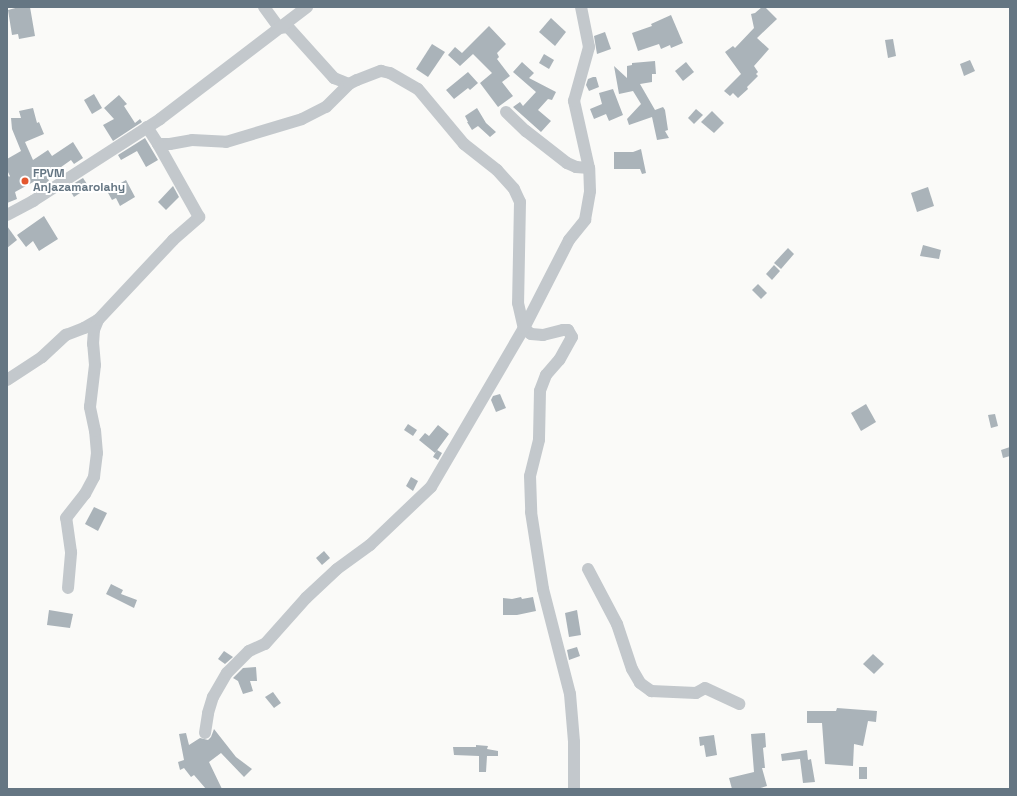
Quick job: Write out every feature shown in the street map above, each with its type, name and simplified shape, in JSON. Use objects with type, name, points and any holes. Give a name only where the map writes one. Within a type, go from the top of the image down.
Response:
[{"type":"street","points":[[264,7],[279,28]]},
{"type":"street","points":[[7,215],[33,201],[147,127],[306,7]]},
{"type":"street","points":[[205,733],[208,713],[213,697],[227,673],[250,651],[265,644],[306,598],[337,569],[370,545],[431,487],[524,328],[569,240],[584,220],[590,191],[589,168],[574,101],[589,47],[581,7]]},
{"type":"street","points":[[279,28],[288,27],[334,78],[349,84]]},
{"type":"street","points":[[158,144],[170,144],[192,140],[226,142],[275,128],[302,119],[326,107],[349,84],[381,71],[390,73],[418,89],[464,144],[497,170],[514,189],[520,202],[518,303],[524,328],[531,334],[543,336],[562,330],[568,330],[572,338],[559,360],[546,375],[540,392],[539,440],[530,476],[531,512],[543,589],[570,694],[574,736],[574,789]]},
{"type":"street","points":[[506,112],[526,131],[567,164],[589,168]]},
{"type":"street","points":[[7,380],[42,357],[66,335],[84,328],[98,320],[173,240],[199,216],[147,127]]},
{"type":"street","points":[[68,588],[72,552],[66,518],[85,494],[94,477],[97,453],[95,430],[90,406],[95,365],[93,344],[94,330],[98,320]]},
{"type":"street","points":[[588,569],[617,624],[632,669],[640,683],[651,691],[696,693],[705,688],[740,704]]},
{"type":"building","points":[[19,7],[30,7],[35,36],[19,39],[18,34],[12,35],[8,10]]},
{"type":"building","points":[[762,7],[765,7],[777,19],[757,38],[769,49],[754,66],[758,72],[756,74],[758,76],[747,87],[748,89],[738,98],[733,93],[730,96],[724,91],[741,74],[725,52],[733,46],[735,48],[754,28],[751,14],[755,13]]},
{"type":"building","points":[[671,15],[683,43],[671,48],[670,45],[661,49],[659,44],[638,51],[632,33],[652,26],[651,24]]},
{"type":"building","points":[[551,18],[566,32],[555,46],[539,32]]},
{"type":"building","points":[[489,26],[506,44],[497,53],[499,57],[497,59],[510,76],[502,82],[513,96],[498,107],[480,83],[492,73],[473,54],[460,66],[448,55],[455,47],[462,53]]},
{"type":"building","points":[[605,32],[611,49],[597,54],[594,36]]},
{"type":"building","points":[[893,39],[896,56],[888,58],[885,40]]},
{"type":"building","points":[[432,44],[445,52],[428,77],[416,69]]},
{"type":"building","points":[[544,54],[554,60],[549,69],[539,63]]},
{"type":"building","points":[[970,60],[975,71],[964,76],[960,64]]},
{"type":"building","points":[[655,61],[656,74],[652,74],[652,82],[640,84],[655,110],[663,107],[665,110],[668,130],[665,131],[669,138],[657,140],[652,117],[629,125],[627,119],[641,104],[633,91],[619,94],[614,66],[627,78],[627,66],[632,65],[632,63]]},
{"type":"building","points":[[522,62],[534,73],[529,78],[556,92],[552,100],[548,99],[538,110],[551,121],[541,132],[513,107],[520,102],[523,106],[536,92],[513,72]]},
{"type":"building","points":[[686,62],[694,72],[683,81],[675,71]]},
{"type":"building","points":[[468,72],[478,83],[470,90],[468,88],[454,99],[446,90]]},
{"type":"building","points":[[596,77],[599,87],[589,91],[586,85],[588,79]]},
{"type":"building","points":[[613,89],[623,115],[609,121],[606,114],[594,119],[590,109],[602,104],[599,93]]},
{"type":"building","points":[[94,94],[102,108],[92,114],[84,100]]},
{"type":"building","points":[[119,95],[127,104],[124,106],[135,123],[140,119],[142,122],[113,141],[103,125],[114,119],[104,108]]},
{"type":"building","points":[[33,108],[37,123],[39,122],[44,134],[25,142],[33,160],[48,150],[52,156],[73,142],[83,158],[74,164],[71,160],[47,177],[49,181],[39,188],[35,181],[15,192],[17,199],[7,203],[7,174],[9,177],[10,176],[7,170],[7,159],[21,151],[12,129],[11,118],[21,118],[19,111]]},
{"type":"building","points":[[477,108],[486,123],[496,132],[490,137],[478,126],[472,130],[467,122],[465,116]]},
{"type":"building","points":[[696,109],[703,115],[694,124],[688,118]]},
{"type":"building","points":[[712,111],[724,123],[714,133],[701,122]]},
{"type":"building","points":[[145,138],[158,160],[146,167],[137,151],[121,160],[118,155]]},
{"type":"building","points":[[641,149],[646,173],[642,174],[640,169],[614,169],[614,152],[633,152]]},
{"type":"building","points":[[83,178],[89,187],[74,197],[68,187]]},
{"type":"building","points":[[126,180],[135,197],[120,206],[116,198],[112,200],[107,191]]},
{"type":"building","points":[[173,186],[179,197],[166,210],[158,202]]},
{"type":"building","points":[[928,187],[934,206],[917,212],[911,193]]},
{"type":"building","points":[[44,216],[58,239],[39,251],[33,241],[26,247],[17,235]]},
{"type":"building","points":[[7,226],[17,240],[7,248]]},
{"type":"building","points":[[923,245],[941,250],[939,259],[920,256]]},
{"type":"building","points":[[788,248],[794,254],[781,269],[774,263]]},
{"type":"building","points":[[774,265],[780,271],[772,280],[766,274]]},
{"type":"building","points":[[758,284],[767,293],[761,299],[752,290]]},
{"type":"building","points":[[500,394],[506,408],[496,412],[491,400],[493,396]]},
{"type":"building","points":[[866,404],[876,422],[861,431],[851,413]]},
{"type":"building","points":[[995,414],[998,426],[991,428],[988,415]]},
{"type":"building","points":[[408,424],[417,430],[413,436],[404,430]]},
{"type":"building","points":[[438,425],[449,434],[435,453],[419,440],[425,433],[429,436]]},
{"type":"building","points":[[1010,447],[1010,456],[1003,458],[1001,450]]},
{"type":"building","points":[[437,450],[442,453],[438,460],[433,457]]},
{"type":"building","points":[[411,477],[418,481],[413,491],[406,486]]},
{"type":"building","points":[[94,507],[107,513],[98,531],[85,524]]},
{"type":"building","points":[[324,551],[330,558],[322,565],[316,558]]},
{"type":"building","points":[[111,584],[123,590],[121,594],[137,600],[134,608],[106,594]]},
{"type":"building","points":[[521,597],[522,599],[533,597],[536,611],[517,615],[503,615],[503,598],[512,599]]},
{"type":"building","points":[[49,610],[73,614],[70,628],[47,625]]},
{"type":"building","points":[[577,610],[581,635],[569,637],[565,613]]},
{"type":"building","points":[[577,647],[580,656],[569,660],[567,650]]},
{"type":"building","points":[[224,651],[233,657],[225,664],[218,659]]},
{"type":"building","points":[[873,654],[884,664],[874,674],[863,664]]},
{"type":"building","points":[[256,667],[257,681],[250,681],[253,691],[243,694],[238,681],[233,678],[243,668]]},
{"type":"building","points":[[273,692],[281,703],[274,708],[265,697]]},
{"type":"building","points":[[837,708],[877,711],[876,722],[868,721],[863,746],[854,744],[853,766],[825,764],[822,723],[807,723],[807,711],[836,711]]},
{"type":"building","points":[[214,729],[236,757],[252,769],[244,777],[221,753],[209,762],[222,789],[206,789],[194,775],[191,777],[184,768],[180,770],[178,762],[184,760],[179,734],[186,733],[189,745],[200,738],[208,740]]},
{"type":"building","points":[[765,733],[766,747],[763,748],[765,768],[762,768],[767,786],[757,789],[732,789],[729,778],[754,772],[751,734]]},
{"type":"building","points":[[714,735],[717,755],[706,757],[704,745],[700,746],[699,737]]},
{"type":"building","points":[[476,745],[488,746],[487,749],[498,751],[498,756],[487,756],[486,772],[479,772],[479,756],[454,755],[453,747],[476,747]]},
{"type":"building","points":[[807,750],[808,760],[811,759],[815,782],[803,783],[800,759],[782,761],[781,754]]},
{"type":"building","points":[[859,767],[867,767],[867,779],[859,779]]},
{"type":"place","name":"FPVM Anjazamarolahy","points":[[25,181]]}]
